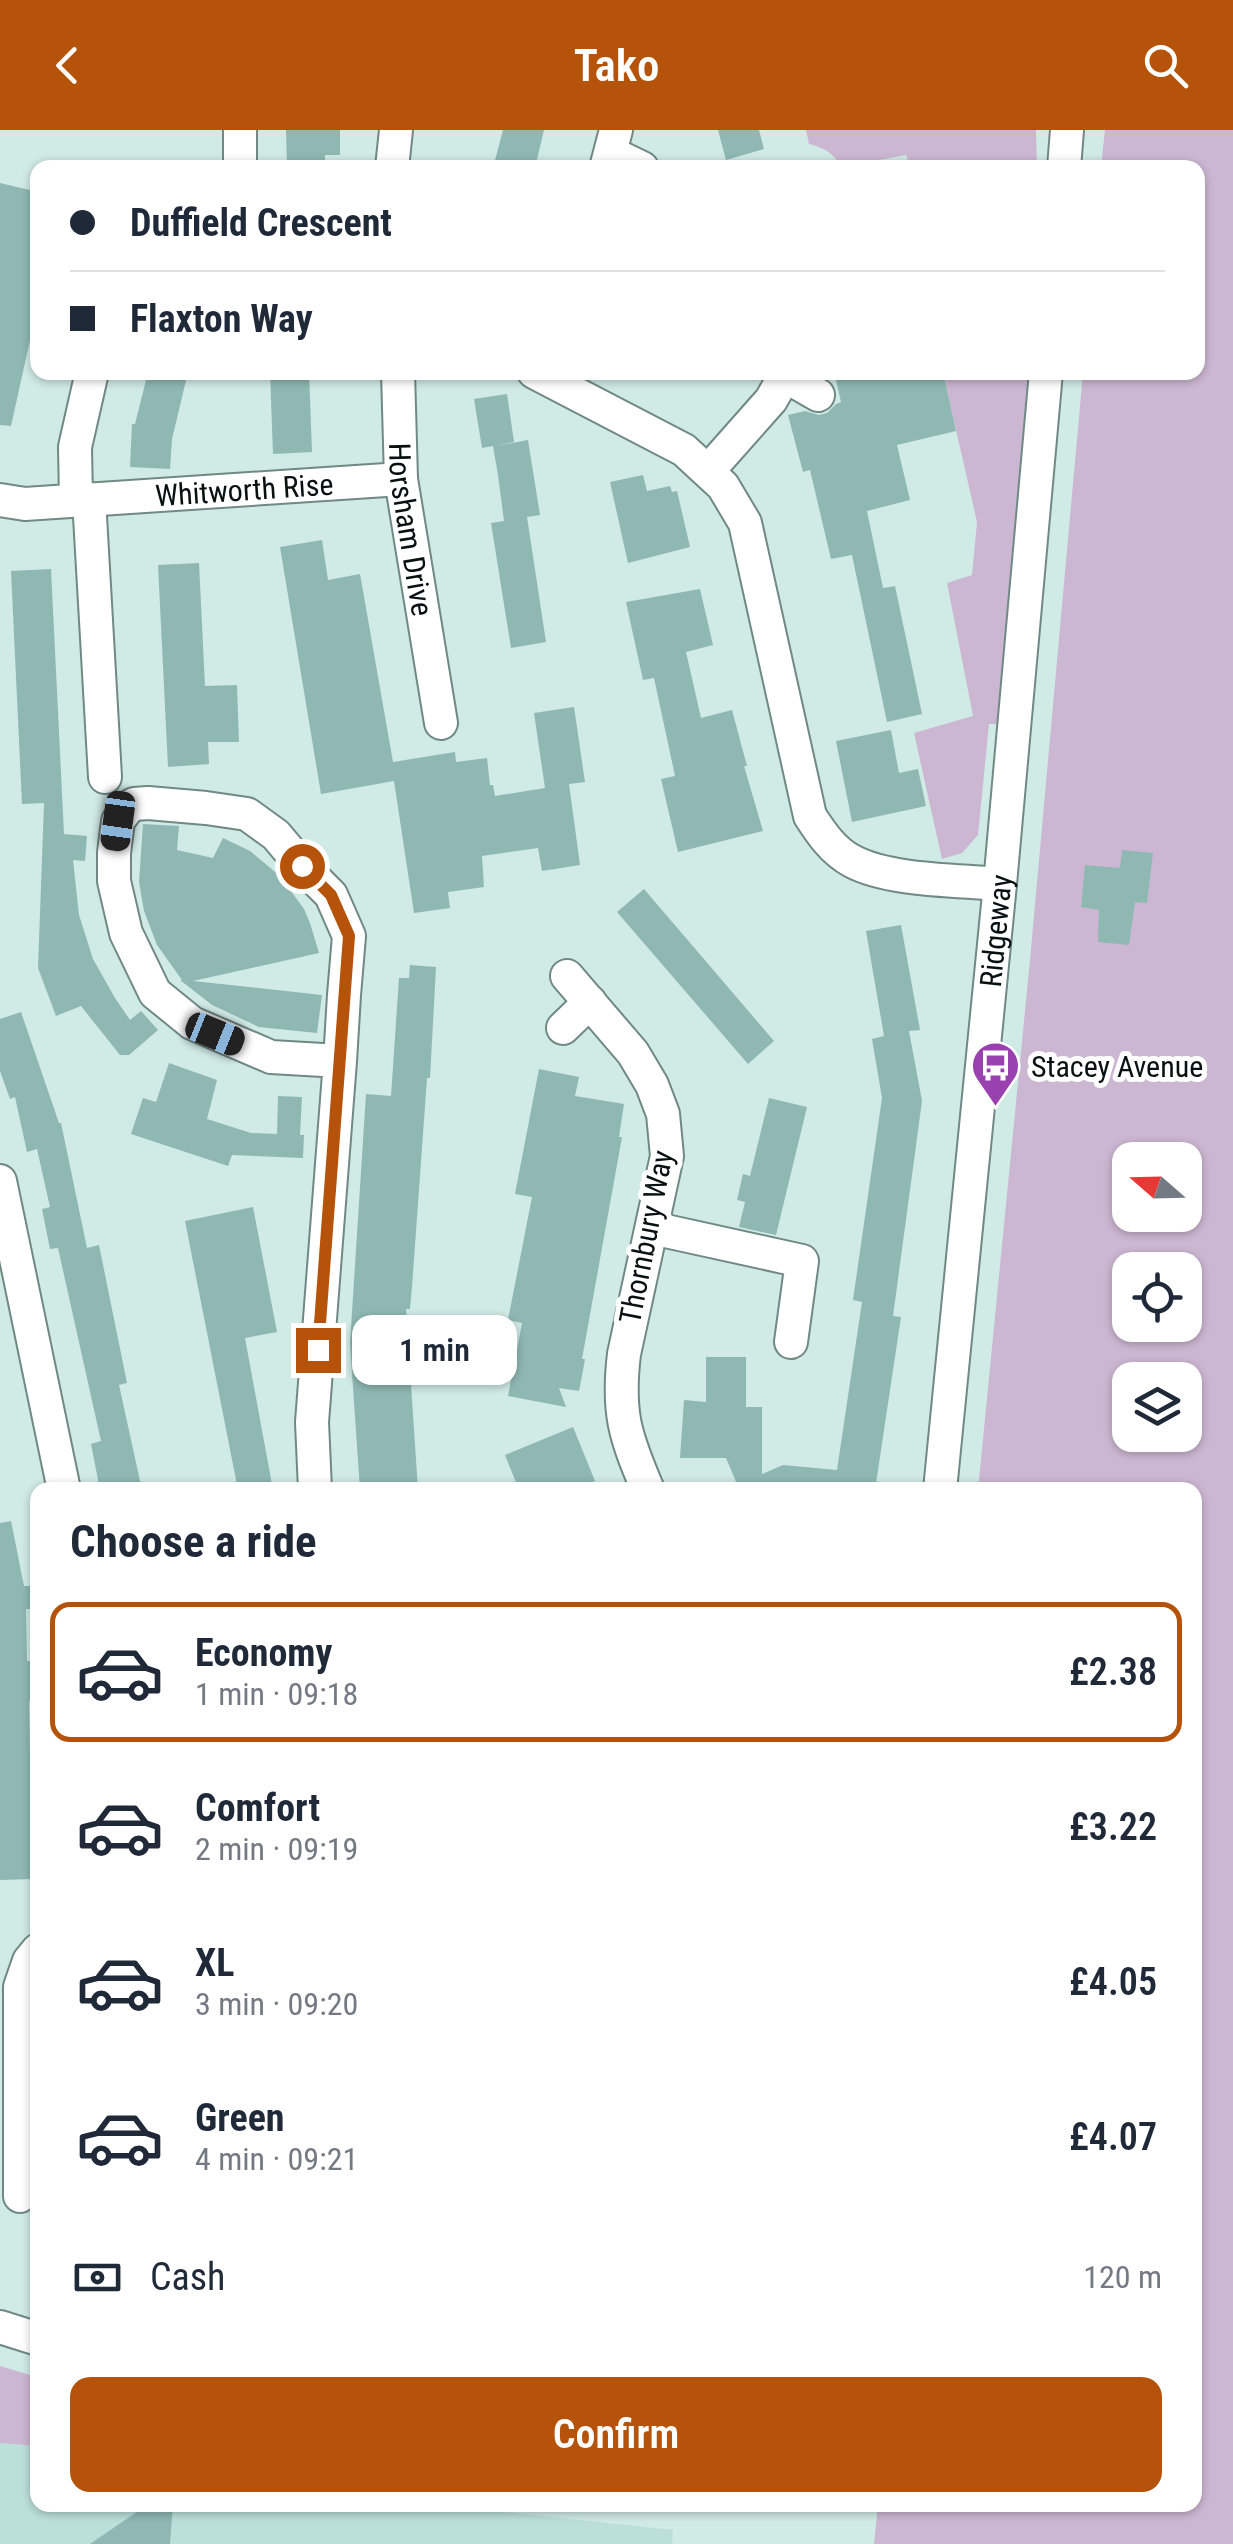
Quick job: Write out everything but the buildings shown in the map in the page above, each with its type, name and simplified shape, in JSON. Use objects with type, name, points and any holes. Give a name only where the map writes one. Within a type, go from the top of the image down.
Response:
[{"type":"street","points":[[393,160],[396,130]]},
{"type":"street","points":[[1065,160],[1067,130]]},
{"type":"street","points":[[90,380],[75,447],[112,761]]},
{"type":"street","name":"Horsham Drive","points":[[398,380],[401,479],[451,683],[441,723]]},
{"type":"street","points":[[549,380],[684,450],[709,470],[735,502],[745,523],[810,816],[827,842],[852,861],[883,872],[1000,884]]},
{"type":"street","points":[[709,470],[771,400],[783,380]]},
{"type":"street","points":[[795,380],[818,395]]},
{"type":"street","name":"Ridgeway","points":[[941,1482],[1045,380]]},
{"type":"street","name":"Whitworth Rise","points":[[0,500],[25,504],[401,479]]},
{"type":"street","points":[[316,1482],[312,1422],[340,1061],[349,936],[331,895],[276,835],[247,814],[148,803],[127,809],[118,821],[114,881],[126,932],[155,994],[192,1023],[271,1057],[340,1061]]},
{"type":"street","name":"Thornbury Way","points":[[567,976],[633,1054],[652,1085],[663,1114],[667,1156],[620,1386],[628,1442],[645,1482]]},
{"type":"street","points":[[563,1028],[590,1002]]},
{"type":"street","points":[[0,1181],[62,1482]]},
{"type":"street","points":[[652,1228],[802,1261],[791,1342]]},
{"type":"street","points":[[20,2196],[10,2161],[20,1987],[30,1960]]},
{"type":"street","points":[[0,2327],[30,2336]]},
{"type":"shaded area","points":[[806,130],[1036,130],[1037,160],[908,160],[906,155],[879,160],[836,160],[809,144]]},
{"type":"shaded area","points":[[1105,130],[1233,130],[1233,2544],[874,2544],[877,2512],[1202,2512],[1202,1482],[979,1482],[1082,380],[1205,380],[1205,160],[1102,160]]},
{"type":"shaded area","points":[[945,380],[1031,380],[1002,724],[989,724],[978,835],[962,853],[942,859],[914,733],[973,716],[947,583],[972,575],[977,522]]},
{"type":"shaded area","points":[[0,2366],[30,2375],[30,2445],[0,2443]]},
{"type":"shaded area","points":[[0,2443],[30,2445],[30,2512],[505,2512],[673,2530],[672,2544],[0,2544]]},
{"type":"place","name":"Stacey Avenue","points":[[996,1108]]},
{"type":"route","points":[[302,866],[331,895],[349,936],[318,1350]]}]
